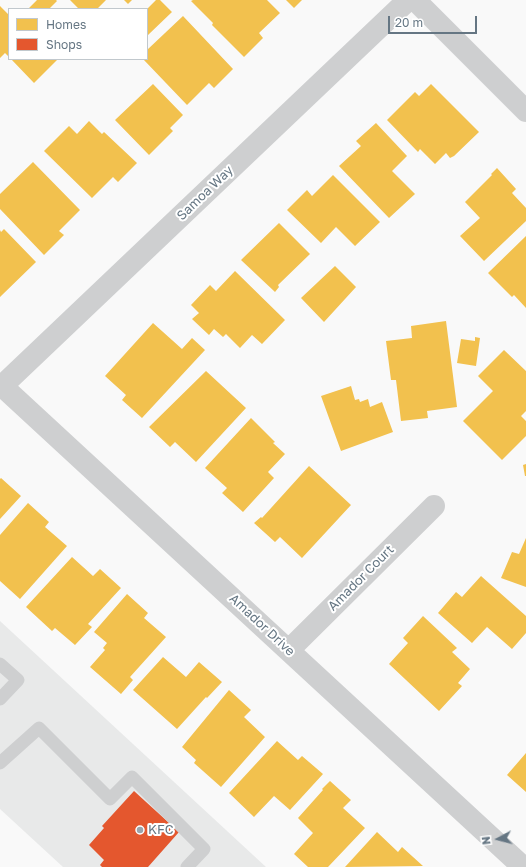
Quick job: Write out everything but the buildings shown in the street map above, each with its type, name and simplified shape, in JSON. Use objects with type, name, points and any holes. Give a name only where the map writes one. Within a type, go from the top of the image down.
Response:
[{"type":"street","name":"Samoa Way","points":[[1,385],[408,0]]},
{"type":"street","points":[[415,0],[526,111]]},
{"type":"street","name":"Amador Drive","points":[[1,385],[524,867]]},
{"type":"street","name":"Amador Court","points":[[289,650],[434,506]]},
{"type":"lane","points":[[0,664],[18,680],[0,699]]},
{"type":"lane","points":[[0,763],[39,728],[110,798],[132,777],[204,849],[187,867]]},
{"type":"shaded area","points":[[0,621],[266,867],[63,867],[0,809]]},
{"type":"place","name":"KFC","points":[[140,830]]}]
